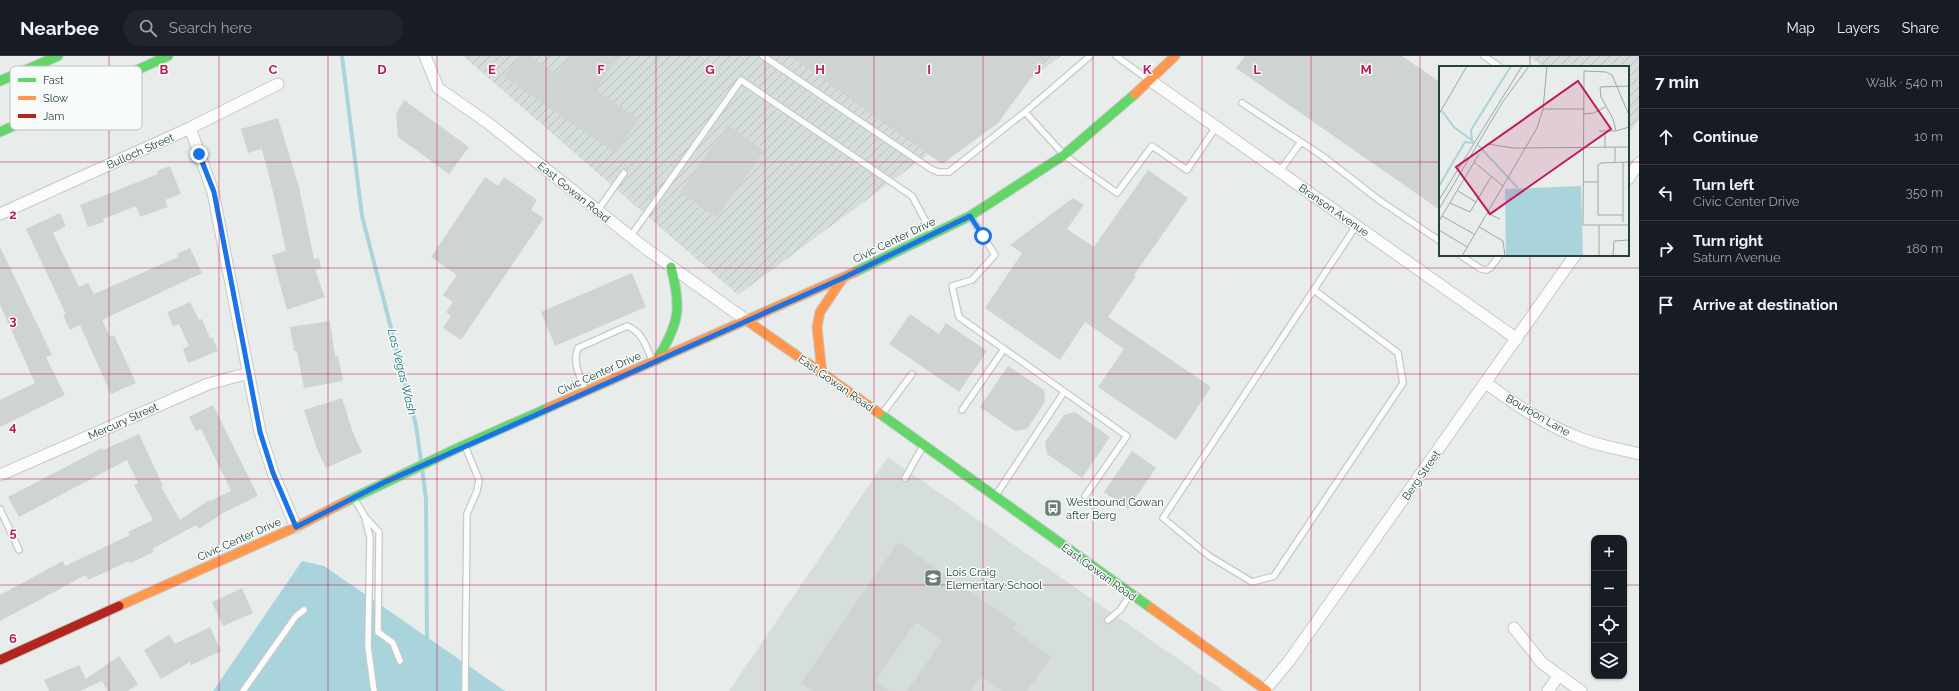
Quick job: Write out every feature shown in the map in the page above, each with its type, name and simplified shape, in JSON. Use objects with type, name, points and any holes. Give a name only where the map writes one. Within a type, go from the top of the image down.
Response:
[{"type":"main road","points":[[35,66],[58,56]]},
{"type":"main road","points":[[142,68],[168,56]]},
{"type":"main road","name":"Civic Center Drive","points":[[0,660],[296,527],[383,483],[463,446],[843,278],[970,216],[1064,155],[1151,82],[1175,56]]},
{"type":"main road","points":[[0,81],[10,77]]},
{"type":"main road","points":[[0,132],[10,127]]},
{"type":"main road","points":[[655,361],[674,330],[679,311],[678,292],[671,267]]},
{"type":"main road","points":[[822,373],[816,327],[820,312],[843,278]]},
{"type":"main road","name":"East Gowan Road","points":[[746,320],[882,415],[1265,691]]},
{"type":"street","name":"East Gowan Road","points":[[425,56],[438,88],[488,123],[630,237],[746,320]]},
{"type":"street","name":"Branson Avenue","points":[[1151,82],[1517,340]]},
{"type":"street","name":"Bulloch Street","points":[[0,214],[190,128],[278,84]]},
{"type":"street","points":[[190,128],[214,192],[260,432],[273,473],[296,527]]},
{"type":"street","points":[[1629,178],[1639,163]]},
{"type":"street","name":"Berg Street","points":[[1265,691],[1289,661],[1517,340],[1574,256]]},
{"type":"street","name":"Mercury Street","points":[[0,475],[208,384],[249,373]]},
{"type":"street","name":"Bourbon Lane","points":[[1486,383],[1517,406],[1560,430],[1584,440],[1639,454]]},
{"type":"street","points":[[1514,628],[1542,663],[1581,691]]},
{"type":"street","points":[[1548,691],[1559,675]]},
{"type":"lane","points":[[763,56],[931,169],[938,172],[949,172],[1025,112],[1090,56]]},
{"type":"lane","points":[[1116,56],[1151,82]]},
{"type":"lane","points":[[1484,56],[1499,66]]},
{"type":"lane","points":[[630,237],[741,80],[912,196],[933,234]]},
{"type":"lane","points":[[1242,103],[1321,155],[1379,200],[1439,240]]},
{"type":"lane","points":[[1025,112],[1064,155],[1117,193],[1152,146],[1187,170],[1216,127]]},
{"type":"lane","points":[[1279,172],[1301,142]]},
{"type":"lane","points":[[598,210],[624,173]]},
{"type":"lane","points":[[970,216],[995,255],[972,280],[952,286],[959,317],[1127,436],[1085,496]]},
{"type":"lane","points":[[1314,290],[1398,353],[1403,383],[1274,576],[1252,582],[1209,556],[1163,518],[1356,226]]},
{"type":"lane","points":[[1462,256],[1481,269],[1486,270],[1490,268],[1499,256]]},
{"type":"lane","points":[[586,392],[577,368],[575,357],[578,348],[613,332],[627,326],[636,330],[655,361]]},
{"type":"lane","points":[[962,410],[1004,349]]},
{"type":"lane","points":[[882,415],[912,374]]},
{"type":"lane","points":[[995,497],[1064,392]]},
{"type":"lane","points":[[463,446],[479,480],[477,491],[467,514],[465,691]]},
{"type":"lane","points":[[905,478],[923,446]]},
{"type":"lane","points":[[354,498],[365,517],[379,532],[378,632],[393,643],[400,660]]},
{"type":"lane","points":[[0,509],[19,550]]},
{"type":"lane","points":[[365,517],[370,538],[368,647],[374,691]]},
{"type":"lane","points":[[1108,620],[1120,610],[1131,594]]},
{"type":"lane","points":[[243,691],[296,616],[304,610]]},
{"type":"shaded area","points":[[463,56],[1061,56],[738,295]]},
{"type":"shaded area","points":[[1529,56],[1639,56],[1639,120],[1629,132],[1629,66],[1543,66]]},
{"type":"shaded area","name":"Lois Craig Elementary School","points":[[888,457],[1224,691],[729,691]]},
{"type":"water","points":[[302,561],[324,566],[505,691],[213,691]]},
{"type":"building","points":[[518,56],[530,56],[556,74],[569,56],[619,56],[596,90],[639,119],[616,153],[504,77]]},
{"type":"building","points":[[790,56],[1047,56],[998,123],[942,164]]},
{"type":"building","points":[[1245,56],[1402,56],[1439,81],[1439,209],[1236,68]]},
{"type":"building","points":[[404,100],[469,147],[449,174],[398,137],[396,114]]},
{"type":"building","points":[[278,118],[299,187],[314,259],[319,258],[321,268],[315,270],[325,297],[287,310],[272,255],[286,251],[274,196],[262,149],[248,153],[241,129]]},
{"type":"building","points":[[728,125],[764,151],[716,218],[680,192]]},
{"type":"building","points":[[170,166],[181,194],[165,200],[168,207],[140,217],[136,206],[103,219],[104,222],[88,227],[80,205],[158,174],[157,171]]},
{"type":"building","points":[[1148,170],[1188,198],[1134,275],[1136,276],[1108,317],[1211,387],[1176,440],[1098,387],[1124,349],[1085,322],[1060,360],[985,308],[1022,253],[1010,245],[1073,198],[1084,205],[1067,229],[1094,247]]},
{"type":"building","points":[[485,177],[498,186],[504,177],[537,200],[531,210],[544,218],[461,340],[443,328],[451,316],[446,312],[453,302],[443,295],[457,275],[431,257]]},
{"type":"building","points":[[60,213],[66,226],[53,233],[79,287],[88,283],[94,294],[178,257],[177,254],[190,248],[202,273],[102,320],[110,337],[114,335],[136,383],[111,394],[80,325],[70,330],[63,315],[66,314],[26,229]]},
{"type":"building","points":[[0,247],[52,355],[46,357],[65,395],[0,427],[0,400],[35,383],[0,305]]},
{"type":"building","points":[[632,273],[646,307],[555,346],[541,312]]},
{"type":"building","points":[[190,302],[199,320],[202,319],[210,338],[212,337],[218,351],[188,363],[183,349],[189,346],[179,324],[173,326],[167,312]]},
{"type":"building","points":[[910,314],[939,334],[946,323],[987,351],[959,392],[889,344]]},
{"type":"building","points":[[330,321],[335,356],[338,356],[343,381],[304,388],[297,351],[294,351],[290,327]]},
{"type":"building","points":[[1008,366],[1044,390],[1045,402],[1027,429],[1015,431],[980,407]]},
{"type":"building","points":[[342,398],[353,433],[362,452],[326,468],[317,449],[304,410]]},
{"type":"building","points":[[213,405],[258,496],[223,513],[199,529],[196,525],[152,549],[154,552],[130,563],[129,561],[88,580],[86,575],[0,621],[0,595],[63,561],[65,566],[130,535],[128,532],[153,520],[134,485],[138,483],[127,460],[19,517],[8,497],[102,448],[103,450],[139,434],[163,486],[161,487],[180,520],[209,500],[210,501],[231,491],[201,429],[196,431],[189,417]]},
{"type":"building","points":[[1075,412],[1110,437],[1082,478],[1047,454],[1045,442],[1064,415]]},
{"type":"building","points":[[1132,451],[1156,468],[1128,509],[1104,492]]},
{"type":"building","points":[[898,542],[1017,624],[1013,629],[1051,657],[1027,691],[1002,691],[981,676],[971,691],[907,691],[942,640],[916,622],[875,681],[889,691],[813,691],[801,683]]},
{"type":"building","points":[[242,588],[253,613],[223,626],[212,602]]},
{"type":"building","points":[[210,627],[221,651],[191,665],[190,662],[161,679],[144,650],[169,635],[175,644]]},
{"type":"building","points":[[119,656],[138,684],[128,691],[108,691],[102,681],[80,691],[49,691],[44,680],[79,665],[86,679]]},
{"type":"waterway","name":"Las Vegas Wash","points":[[342,56],[362,216],[416,425],[421,461]]},
{"type":"waterway","name":"Las Vegas Wash","points":[[422,468],[426,499],[427,643]]},
{"type":"traffic: fast","points":[[35,66],[58,56]]},
{"type":"traffic: fast","points":[[142,68],[168,56]]},
{"type":"traffic: fast","points":[[0,81],[10,77]]},
{"type":"traffic: fast","points":[[855,272],[970,216],[1064,155],[1135,94]]},
{"type":"traffic: fast","points":[[0,132],[10,127]]},
{"type":"traffic: fast","points":[[657,360],[670,336],[676,315],[677,294],[671,267]]},
{"type":"traffic: fast","points":[[347,501],[462,446],[548,408]]},
{"type":"traffic: fast","points":[[879,413],[1151,608]]},
{"type":"traffic: slow","points":[[1135,94],[1175,56]]},
{"type":"traffic: slow","points":[[548,408],[855,272]]},
{"type":"traffic: slow","points":[[822,373],[817,327],[820,312],[843,278]]},
{"type":"traffic: slow","points":[[746,320],[879,413]]},
{"type":"traffic: slow","points":[[119,606],[296,527],[347,501]]},
{"type":"traffic: slow","points":[[1151,608],[1267,691]]},
{"type":"traffic: jam","points":[[0,660],[119,606]]},
{"type":"place","name":"Westbound Gowan after Berg","points":[[1053,508]]},
{"type":"place","name":"Lois Craig Elementary School","points":[[933,578]]},
{"type":"route","points":[[199,154],[214,192],[260,432],[273,473],[296,527],[383,483],[462,446],[843,278],[970,216],[983,236]]}]
